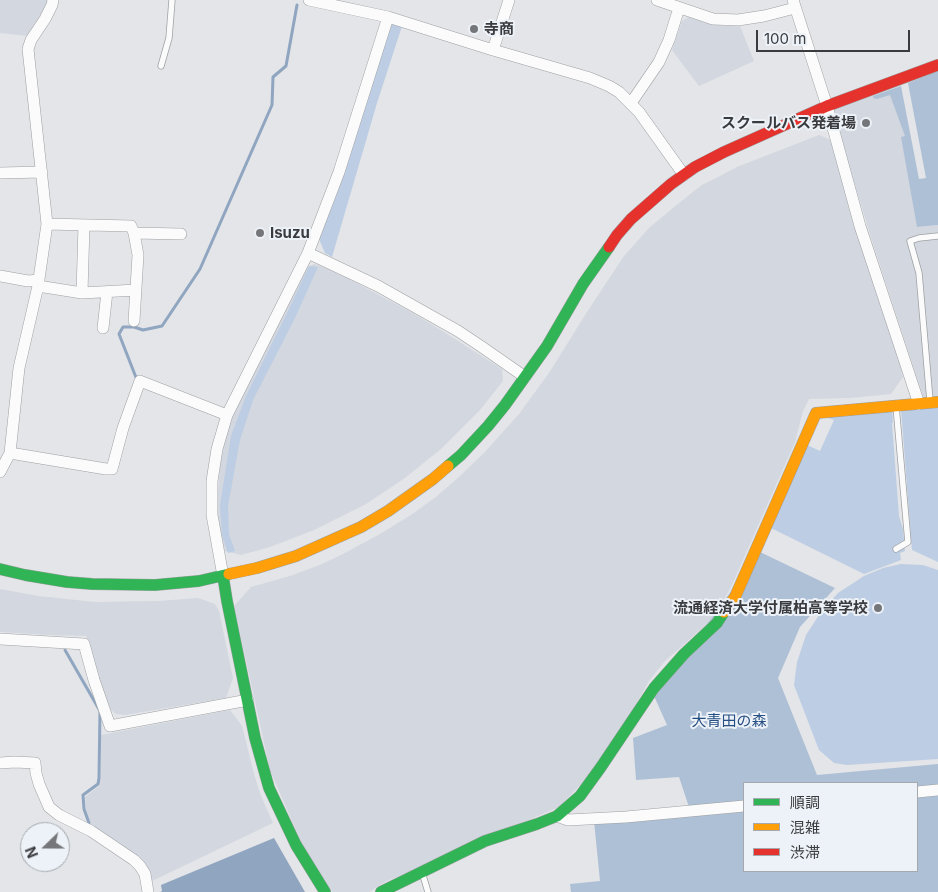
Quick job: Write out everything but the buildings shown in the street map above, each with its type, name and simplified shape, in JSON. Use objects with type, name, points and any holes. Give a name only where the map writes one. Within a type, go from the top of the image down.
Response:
[{"type":"street","points":[[0,472],[10,453],[19,368],[39,283],[47,224],[28,49],[31,40],[52,6],[53,0]]},
{"type":"street","points":[[309,0],[388,17],[599,82],[614,89],[631,103],[650,126],[684,175]]},
{"type":"street","points":[[493,50],[510,0]]},
{"type":"street","points":[[380,892],[485,841],[538,824],[556,816],[580,796],[654,688],[684,654],[718,624],[735,596],[816,413],[929,403],[860,226],[828,106],[794,4],[764,16],[738,20],[713,19],[657,0]]},
{"type":"street","points":[[631,103],[659,62],[669,40],[679,8]]},
{"type":"street","points":[[325,892],[296,845],[269,788],[262,765],[222,576],[212,515],[212,481],[217,449],[227,415],[308,253],[339,172],[388,17]]},
{"type":"street","points":[[0,569],[67,582],[134,585],[199,581],[257,568],[296,556],[327,544],[361,527],[388,511],[433,479],[461,455],[488,426],[547,346],[584,284],[617,235],[650,201],[684,175],[724,152],[828,106],[938,65]]},
{"type":"street","points":[[0,173],[42,172]]},
{"type":"street","points":[[47,224],[131,226],[134,232],[138,255],[134,322]]},
{"type":"street","points":[[82,293],[84,225]]},
{"type":"street","points":[[134,232],[181,234]]},
{"type":"street","points":[[308,253],[378,286],[458,331],[525,377]]},
{"type":"street","points":[[0,276],[82,293],[136,290]]},
{"type":"street","points":[[103,328],[107,292]]},
{"type":"street","points":[[10,453],[106,469],[112,468],[123,428],[140,381],[227,415]]},
{"type":"street","points":[[0,639],[84,644],[110,726],[248,700]]},
{"type":"street","points":[[0,763],[36,762],[39,784],[49,807],[134,860],[145,874],[148,892]]},
{"type":"street","points":[[918,792],[938,790]]},
{"type":"street","points":[[556,816],[568,820],[626,817],[743,806]]},
{"type":"lane","points":[[162,66],[169,38],[172,0]]},
{"type":"lane","points":[[929,403],[919,273],[910,241],[938,236]]},
{"type":"lane","points":[[896,406],[908,542],[896,549]]},
{"type":"lane","points":[[422,872],[428,892]]},
{"type":"shaded area","points":[[0,0],[49,0],[45,11],[29,36],[0,33]]},
{"type":"shaded area","points":[[689,17],[705,23],[740,26],[754,61],[699,86],[672,50],[682,21]]},
{"type":"shaded area","points":[[403,23],[377,103],[332,257],[325,253],[319,239],[337,194],[389,29],[392,24]]},
{"type":"shaded area","points":[[901,86],[918,227],[938,225],[938,397],[924,399],[873,244],[832,110]]},
{"type":"shaded area","points":[[819,135],[831,140],[897,351],[903,377],[891,394],[809,399],[803,411],[795,442],[731,587],[718,610],[706,625],[665,661],[649,681],[631,713],[587,778],[559,807],[385,882],[369,892],[332,892],[301,842],[270,770],[234,606],[251,587],[290,576],[343,554],[411,515],[436,497],[484,453],[519,414],[549,373],[624,256],[650,227],[702,185],[737,167]]},
{"type":"shaded area","points":[[314,264],[347,278],[444,332],[502,369],[503,381],[480,410],[441,449],[405,478],[366,504],[314,530],[270,547],[241,555],[225,551],[218,528],[217,504],[220,467],[227,431],[234,413],[306,268]]},
{"type":"shaded area","points":[[309,266],[318,267],[295,318],[253,400],[240,440],[228,506],[229,534],[235,551],[228,553],[222,535],[220,505],[231,436],[246,396]]},
{"type":"shaded area","points":[[938,406],[938,562],[912,550],[901,409]]},
{"type":"shaded area","points":[[892,408],[899,516],[903,529],[905,551],[900,553],[901,560],[864,574],[771,528],[807,445],[820,451],[834,420],[818,415]]},
{"type":"shaded area","points":[[901,564],[923,565],[938,570],[938,759],[847,765],[834,763],[819,750],[794,685],[797,662],[806,635],[823,609],[838,593],[864,576],[883,568]]},
{"type":"shaded area","points":[[0,589],[38,596],[95,602],[198,598],[215,604],[219,611],[233,678],[226,698],[125,715],[116,714],[111,710],[102,689],[86,636],[0,632]]},
{"type":"shaded area","points":[[230,710],[242,726],[261,796],[273,823],[152,881],[146,865],[140,857],[90,824],[85,797],[99,786],[101,774],[101,735]]},
{"type":"shaded area","points":[[274,838],[305,892],[160,892],[162,891],[161,885]]},
{"type":"green space","points":[[938,71],[938,225],[917,227],[901,137],[905,136],[890,95],[877,99],[873,98],[873,96],[901,86],[919,179],[926,178],[908,83]]},
{"type":"green space","name":"大青田の森","points":[[760,552],[835,588],[800,627],[778,678],[817,775],[938,764],[938,892],[571,892],[570,884],[600,881],[594,821],[691,813],[679,777],[636,780],[633,738],[667,725],[654,696]]},
{"type":"waterway","points":[[137,380],[119,334],[123,327],[134,327],[143,330],[162,326],[200,269],[272,105],[273,77],[286,66],[297,5]]},
{"type":"waterway","points":[[65,650],[100,711],[98,784],[83,795],[84,809],[89,823]]},
{"type":"traffic: fast","points":[[448,466],[461,455],[505,405],[547,346],[583,284],[609,247]]},
{"type":"traffic: fast","points":[[0,569],[67,582],[92,584],[155,585],[199,581],[229,574]]},
{"type":"traffic: fast","points":[[223,576],[255,738],[269,788],[296,845],[325,892]]},
{"type":"traffic: fast","points":[[381,892],[485,841],[557,816],[580,796],[654,688],[684,654],[717,623],[724,612]]},
{"type":"traffic: slow","points":[[724,612],[735,597],[816,413],[938,402]]},
{"type":"traffic: slow","points":[[229,574],[296,556],[361,527],[388,511],[448,466]]},
{"type":"traffic: jam","points":[[609,247],[631,219],[671,184],[695,167],[827,106],[938,65]]},
{"type":"place","name":"寺商","points":[[474,29]]},
{"type":"place","name":"スクールバス発着場","points":[[866,123]]},
{"type":"place","name":"Isuzu","points":[[260,233]]},
{"type":"place","name":"流通経済大学付属柏高等学校","points":[[878,608]]}]
